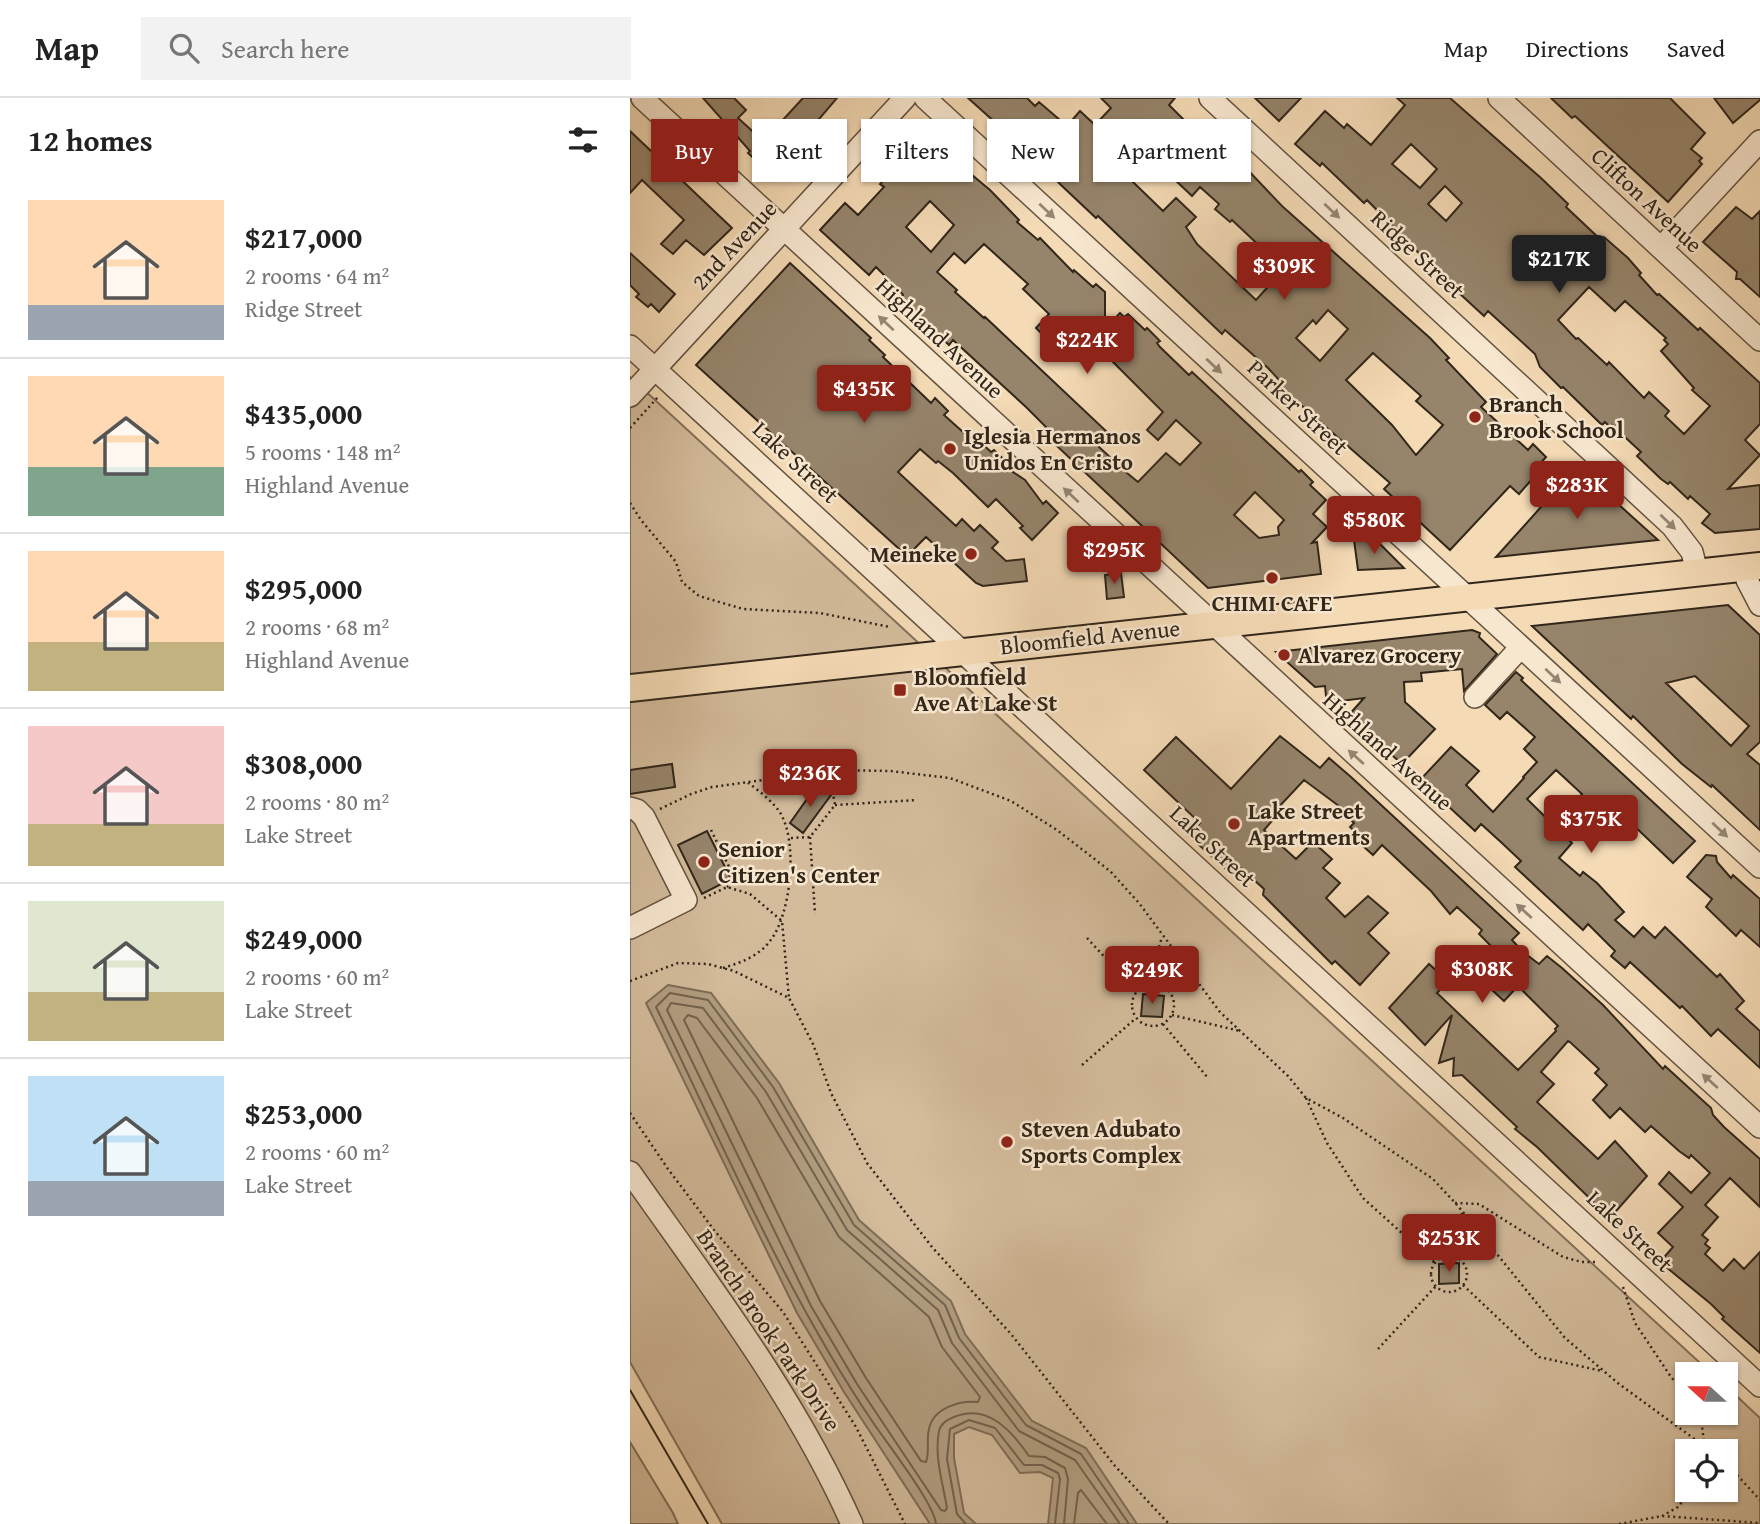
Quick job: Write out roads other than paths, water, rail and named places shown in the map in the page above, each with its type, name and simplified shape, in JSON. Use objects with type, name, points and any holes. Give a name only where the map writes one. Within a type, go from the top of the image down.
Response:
[{"type":"main road","name":"Bloomfield Avenue","points":[[630,688],[1753,567]]},
{"type":"street","name":"Highland Avenue","points":[[642,98],[1211,624],[1758,1122]]},
{"type":"street","name":"2nd Avenue","points":[[630,396],[905,98]]},
{"type":"street","name":"Parker Street","points":[[925,98],[1760,867]]},
{"type":"street","name":"Ridge Street","points":[[1210,98],[1672,526],[1692,552],[1697,572]]},
{"type":"street","name":"Clifton Avenue","points":[[1499,98],[1760,340]]},
{"type":"street","points":[[1661,248],[1760,141]]},
{"type":"street","name":"Lake Street","points":[[630,346],[1760,1386]]},
{"type":"street","points":[[1753,567],[1747,580],[1760,605]]},
{"type":"street","points":[[1475,697],[1521,647]]},
{"type":"street","points":[[630,928],[686,900],[637,813]]},
{"type":"street","name":"Branch Brook Park Drive","points":[[630,1172],[750,1342],[795,1411],[824,1462],[852,1524]]},
{"type":"water","points":[[668,985],[711,993],[779,1083],[859,1220],[951,1301],[965,1334],[1032,1421],[1086,1448],[1137,1524],[1048,1524],[1053,1478],[1040,1472],[1020,1473],[992,1435],[969,1427],[954,1434],[954,1458],[964,1513],[976,1524],[930,1524],[844,1392],[797,1313],[646,1003]]},
{"type":"tram line","points":[[630,1390],[708,1524]]},
{"type":"place","name":"Branch Brook School","points":[[1475,417]]},
{"type":"place","name":"Iglesia Hermanos Unidos En Cristo","points":[[950,449]]},
{"type":"place","name":"Meineke","points":[[971,554]]},
{"type":"place","name":"CHIMI CAFE","points":[[1272,578]]},
{"type":"place","name":"Alvarez Grocery","points":[[1284,655]]},
{"type":"place","name":"Bloomfield Ave At Lake St","points":[[900,690]]},
{"type":"place","name":"Lake Street Apartments","points":[[1234,824]]},
{"type":"place","name":"Senior Citizen's Center","points":[[704,862]]},
{"type":"place","name":"Steven Adubato Sports Complex","points":[[1007,1142]]}]
